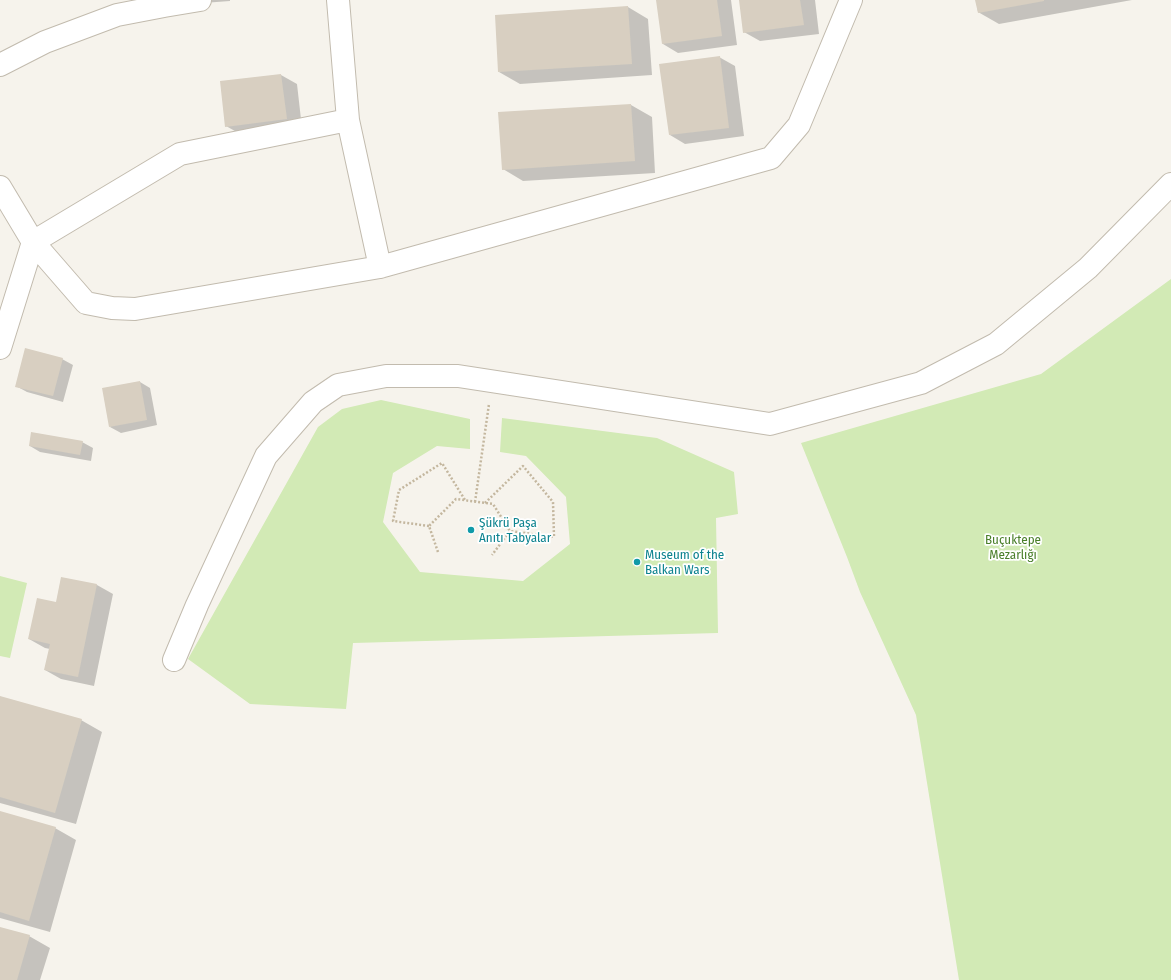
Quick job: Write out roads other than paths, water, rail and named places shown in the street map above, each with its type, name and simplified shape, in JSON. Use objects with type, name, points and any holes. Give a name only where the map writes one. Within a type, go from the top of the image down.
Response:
[{"type":"street","points":[[0,65],[45,42],[117,15],[200,0]]},
{"type":"street","points":[[338,0],[348,120],[380,268]]},
{"type":"street","points":[[0,187],[33,242],[86,303],[112,308],[135,309],[380,268],[771,158],[799,124],[851,0]]},
{"type":"street","points":[[0,348],[33,242],[180,154],[348,120]]},
{"type":"street","points":[[174,660],[197,605],[266,456],[313,402],[338,385],[386,376],[458,376],[770,424],[921,383],[996,344],[1088,268],[1171,184]]},
{"type":"place","name":"Şükrü Paşa Anıtı Tabyalar","points":[[471,530]]},
{"type":"place","name":"Museum of the Balkan Wars","points":[[637,562]]},
{"type":"park label","name":"Buçuktepe Mezarlığı","points":[[1013,548]]}]
